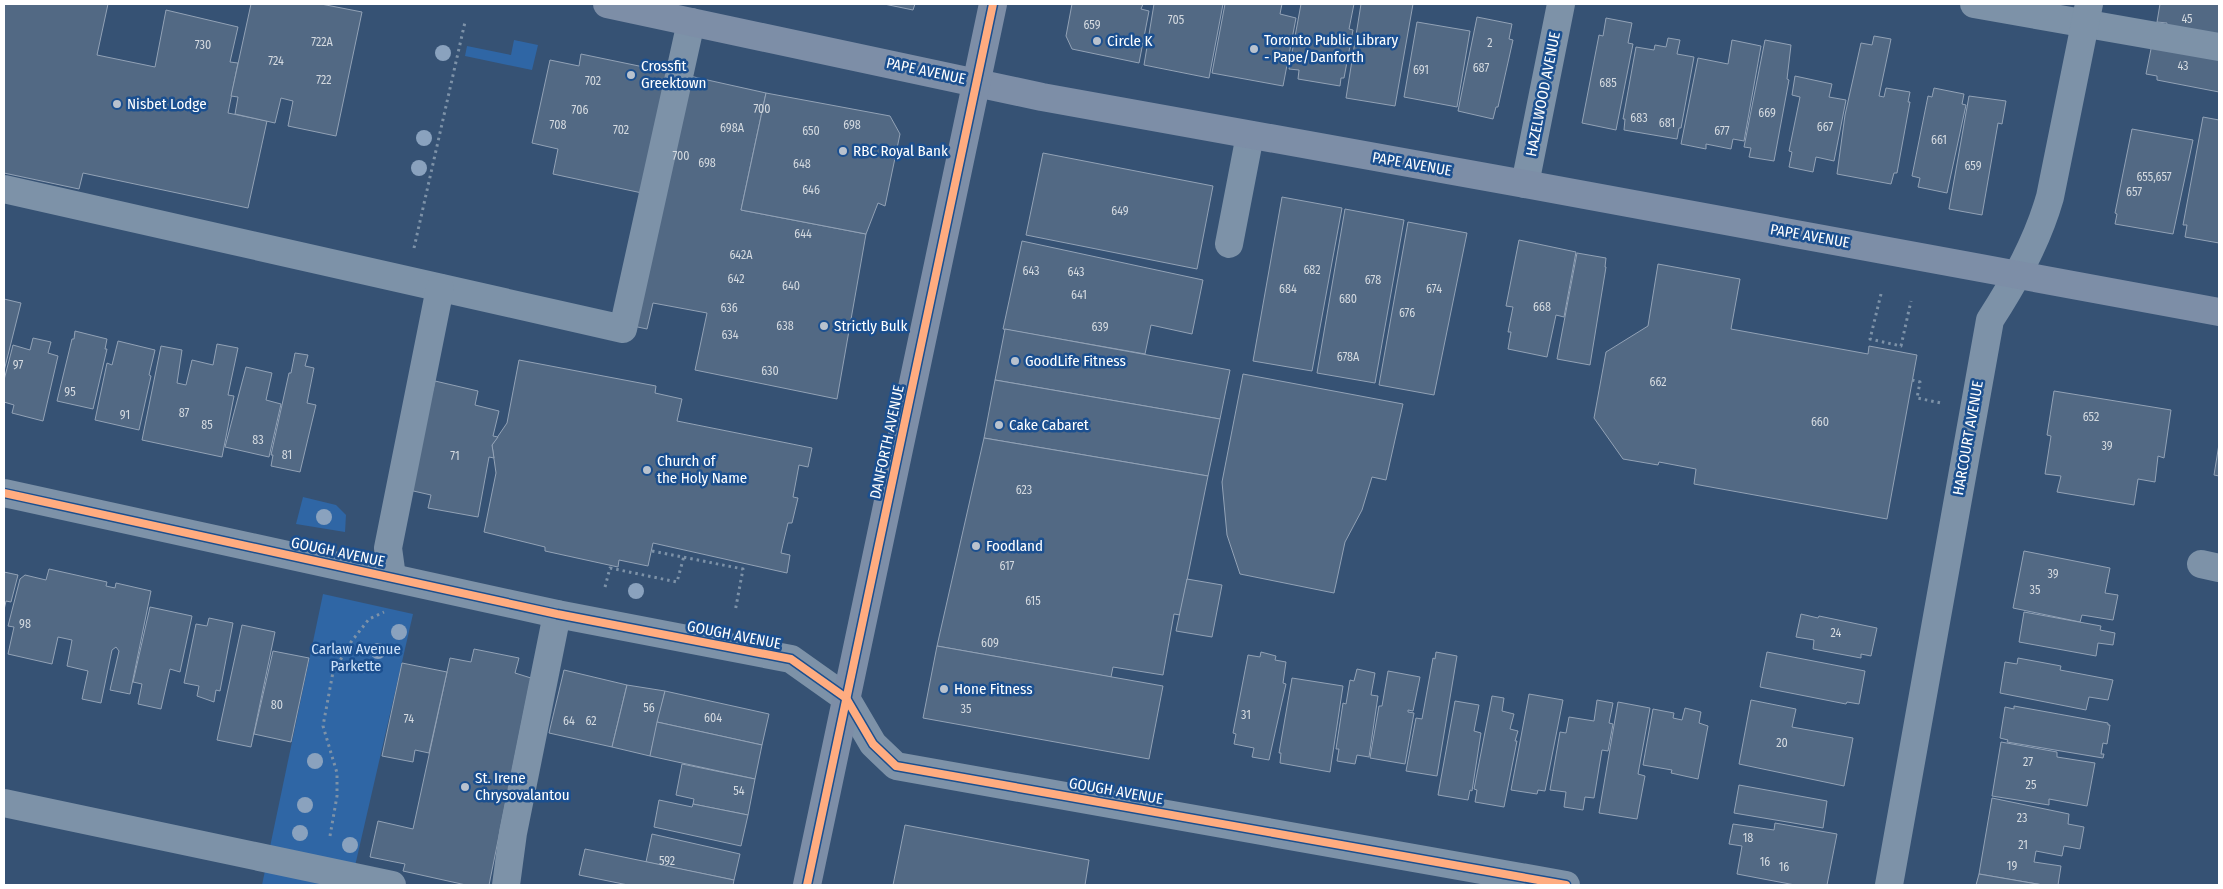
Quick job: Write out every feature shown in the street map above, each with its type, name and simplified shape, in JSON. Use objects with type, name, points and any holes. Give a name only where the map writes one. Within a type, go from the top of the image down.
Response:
[{"type":"main road","name":"PAPE AVENUE","points":[[607,4],[1042,97],[2219,312]]},
{"type":"main road","name":"DANFORTH AVENUE","points":[[807,885],[993,4]]},
{"type":"street","name":"HAZELWOOD AVENUE","points":[[1525,184],[1561,4]]},
{"type":"street","points":[[1974,4],[2087,14],[2219,47]]},
{"type":"street","name":"HARCOURT AVENUE","points":[[1889,885],[1990,320],[2018,275],[2042,224],[2050,197],[2087,14]]},
{"type":"street","points":[[4,189],[623,329],[691,22]]},
{"type":"street","points":[[1229,244],[1250,135]]},
{"type":"street","points":[[392,577],[388,548],[440,288]]},
{"type":"street","name":"GOUGH AVENUE","points":[[4,493],[557,614],[790,659],[846,698],[873,744],[896,766],[1566,885]]},
{"type":"street","points":[[506,885],[514,833],[557,614]]},
{"type":"street","points":[[4,803],[392,885]]},
{"type":"path","points":[[407,280],[465,22]]},
{"type":"path","points":[[1881,294],[1870,339],[1887,343],[1900,346],[1911,301]]},
{"type":"path","points":[[1886,350],[1887,343]]},
{"type":"path","points":[[1912,380],[1920,382],[1917,398],[1944,403]]},
{"type":"path","points":[[652,551],[743,569],[736,607]]},
{"type":"path","points":[[604,593],[610,568],[677,582],[684,556]]},
{"type":"path","points":[[317,870],[332,829],[337,796],[337,773],[324,726],[333,672],[351,642],[369,619],[385,611]]},
{"type":"green space","points":[[514,40],[538,45],[532,70],[465,56],[467,46],[511,55]]},
{"type":"green space","points":[[303,497],[336,505],[346,515],[345,532],[296,524]]},
{"type":"green space","name":"Carlaw Avenue Parkette","points":[[323,594],[413,614],[355,866],[344,885],[262,885]]},
{"type":"building","name":"Nisbet Lodge","points":[[4,4],[108,4],[97,55],[155,67],[166,10],[238,27],[230,62],[238,63],[228,113],[267,121],[248,208],[83,173],[79,189],[4,173]]},
{"type":"building","points":[[251,4],[321,4],[362,12],[336,136],[288,126],[293,101],[281,98],[275,123],[235,114],[238,97],[231,96]]},
{"type":"building","points":[[884,4],[915,4],[913,10]]},
{"type":"building","points":[[1072,4],[1143,4],[1141,9],[1149,11],[1139,63],[1072,49],[1066,36]]},
{"type":"building","points":[[1154,4],[1223,4],[1209,78],[1144,65]]},
{"type":"building","points":[[1225,4],[1282,4],[1280,14],[1296,18],[1283,86],[1212,73]]},
{"type":"building","points":[[1301,4],[1354,4],[1349,29],[1353,30],[1344,78],[1341,78],[1340,86],[1298,79],[1299,70],[1289,69]]},
{"type":"building","points":[[1361,4],[1413,4],[1395,106],[1346,98]]},
{"type":"building","points":[[2160,4],[2219,4],[2219,37],[2166,27],[2167,23],[2157,22]]},
{"type":"building","points":[[1477,17],[1512,24],[1509,39],[1513,40],[1498,107],[1496,107],[1493,119],[1458,111]]},
{"type":"building","points":[[1606,18],[1632,23],[1628,43],[1633,44],[1616,130],[1582,123],[1599,35],[1603,36]]},
{"type":"building","points":[[1417,22],[1470,31],[1457,107],[1404,97]]},
{"type":"building","points":[[1874,36],[1891,39],[1879,96],[1884,97],[1886,88],[1910,92],[1908,102],[1910,102],[1897,173],[1894,173],[1891,184],[1837,174],[1845,115],[1861,43],[1872,45]]},
{"type":"building","points":[[1668,38],[1680,40],[1677,54],[1694,57],[1681,128],[1679,128],[1677,139],[1624,130],[1625,119],[1623,119],[1636,47],[1654,50],[1655,45],[1666,47]]},
{"type":"building","points":[[1732,40],[1761,46],[1744,141],[1733,139],[1731,149],[1706,144],[1706,149],[1681,144],[1698,58],[1728,64]]},
{"type":"building","points":[[1765,40],[1791,45],[1787,79],[1789,80],[1774,161],[1749,157],[1751,148],[1744,147]]},
{"type":"building","points":[[2152,44],[2219,57],[2219,92],[2157,80],[2157,76],[2146,74]]},
{"type":"building","points":[[581,54],[668,72],[642,193],[553,174],[558,149],[532,143],[550,60],[579,66]]},
{"type":"building","points":[[685,75],[766,93],[741,210],[866,234],[837,399],[695,370],[707,313],[653,303],[647,329],[633,326]]},
{"type":"building","points":[[1795,76],[1832,84],[1829,97],[1846,100],[1834,161],[1816,157],[1813,172],[1789,167],[1792,152],[1789,151],[1800,97],[1792,95]]},
{"type":"building","points":[[1934,88],[1964,94],[1962,104],[1966,105],[1947,193],[1918,187],[1920,178],[1912,176],[1928,96],[1932,97]]},
{"type":"building","points":[[766,93],[890,116],[900,134],[885,206],[878,203],[866,234],[741,210]]},
{"type":"building","points":[[1969,96],[2006,101],[2002,124],[1998,123],[1982,215],[1949,209]]},
{"type":"building","points":[[2203,117],[2219,120],[2219,243],[2185,237],[2187,225],[2183,225]]},
{"type":"building","points":[[2132,129],[2193,140],[2173,234],[2115,224],[2117,214],[2115,213]]},
{"type":"building","points":[[1043,153],[1213,186],[1197,269],[1026,235]]},
{"type":"building","points":[[1282,197],[1342,208],[1312,371],[1253,361]]},
{"type":"building","points":[[1345,209],[1404,220],[1375,383],[1317,373]]},
{"type":"building","points":[[1408,222],[1467,233],[1434,395],[1379,385]]},
{"type":"building","points":[[1519,240],[1576,252],[1564,317],[1556,315],[1547,357],[1508,349],[1511,332],[1508,332],[1513,307],[1506,306]]},
{"type":"building","points":[[1022,241],[1203,280],[1192,334],[1151,325],[1145,354],[1003,329]]},
{"type":"building","points":[[1577,253],[1606,258],[1590,365],[1557,359]]},
{"type":"building","points":[[1658,264],[1740,279],[1731,329],[1868,354],[1869,346],[1917,355],[1887,519],[1694,484],[1696,469],[1659,462],[1658,465],[1623,459],[1594,418],[1606,352],[1648,326]]},
{"type":"building","points":[[4,299],[21,303],[4,371]]},
{"type":"building","points":[[1005,329],[1230,370],[1220,419],[995,380]]},
{"type":"building","points":[[75,331],[107,339],[105,349],[107,349],[93,409],[57,401]]},
{"type":"building","points":[[33,338],[51,342],[48,353],[58,356],[43,421],[12,413],[14,405],[4,402],[4,380],[13,345],[30,350]]},
{"type":"building","points":[[118,341],[155,350],[139,430],[95,420],[107,363],[112,365]]},
{"type":"building","points":[[217,344],[238,348],[228,395],[234,396],[222,457],[142,440],[161,346],[182,350],[177,383],[186,385],[192,360],[213,365]]},
{"type":"building","points":[[295,353],[308,355],[305,366],[314,368],[307,403],[316,405],[300,472],[271,466],[273,455],[271,455]]},
{"type":"building","name":"Church of the Holy Name","points":[[519,360],[656,386],[655,393],[682,399],[677,421],[812,448],[808,467],[799,465],[793,497],[798,498],[792,523],[788,523],[781,553],[790,555],[787,573],[653,543],[648,566],[619,560],[618,567],[545,551],[545,547],[484,532],[496,473],[492,445],[507,423]]},
{"type":"building","points":[[246,367],[272,373],[266,400],[281,404],[269,457],[225,447]]},
{"type":"building","points":[[1243,374],[1403,404],[1386,480],[1372,477],[1362,510],[1345,542],[1334,593],[1240,574],[1227,535],[1222,482]]},
{"type":"building","points":[[995,380],[1220,419],[1208,476],[984,438]]},
{"type":"building","points":[[435,381],[478,391],[475,405],[499,411],[493,436],[498,437],[492,445],[494,458],[489,457],[478,517],[428,508],[431,495],[409,490]]},
{"type":"building","points":[[2054,391],[2171,410],[2164,458],[2158,456],[2155,482],[2138,479],[2134,505],[2057,492],[2061,476],[2045,474],[2051,436],[2047,435]]},
{"type":"building","points":[[984,438],[1208,476],[1180,615],[1174,614],[1163,675],[1113,667],[1111,677],[937,646]]},
{"type":"building","points":[[2219,444],[2219,476],[2214,475]]},
{"type":"building","points":[[2024,551],[2110,568],[2105,593],[2118,595],[2113,620],[2082,615],[2080,622],[2013,608]]},
{"type":"building","points":[[49,569],[107,582],[106,586],[115,588],[116,583],[151,591],[130,694],[110,690],[119,651],[116,647],[112,650],[101,703],[82,699],[88,671],[67,666],[72,640],[58,637],[52,664],[8,654],[14,627],[8,626],[20,579],[25,575],[46,580]]},
{"type":"building","points":[[4,572],[18,575],[11,602],[6,601],[4,610]]},
{"type":"building","points":[[1187,579],[1222,585],[1212,637],[1176,631]]},
{"type":"building","points":[[150,607],[192,616],[180,672],[170,669],[161,709],[138,704],[142,684],[133,682]]},
{"type":"building","points":[[2024,612],[2101,626],[2100,630],[2115,633],[2113,645],[2098,643],[2096,656],[2019,642]]},
{"type":"building","points":[[1801,614],[1877,628],[1871,656],[1861,654],[1861,658],[1813,649],[1814,640],[1796,637]]},
{"type":"building","points":[[209,618],[233,623],[220,691],[216,690],[214,702],[197,696],[199,686],[184,683],[196,624],[207,626]]},
{"type":"building","points":[[242,625],[275,632],[251,747],[217,740]]},
{"type":"building","points":[[937,646],[1163,686],[1149,759],[923,718]]},
{"type":"building","name":"St. Irene Chrysovalantou","points":[[474,649],[519,658],[515,673],[531,678],[489,885],[466,885],[403,871],[405,864],[370,857],[378,821],[413,829],[450,658],[471,662]]},
{"type":"building","points":[[273,651],[309,658],[291,742],[254,734]]},
{"type":"building","points":[[1261,652],[1276,656],[1275,660],[1286,662],[1283,683],[1286,684],[1269,760],[1252,757],[1254,748],[1234,744],[1236,734],[1233,733],[1248,655],[1260,657]]},
{"type":"building","points":[[1436,652],[1457,656],[1437,776],[1406,771],[1416,718],[1422,719],[1433,658],[1435,659]]},
{"type":"building","points":[[1767,652],[1865,671],[1859,704],[1847,702],[1846,704],[1760,687]]},
{"type":"building","points":[[2018,658],[2061,666],[2060,670],[2113,680],[2108,700],[2089,697],[2086,710],[2000,693],[2005,662],[2017,664]]},
{"type":"building","points":[[402,663],[447,672],[429,753],[415,750],[413,762],[382,756]]},
{"type":"building","points":[[1357,669],[1375,673],[1371,695],[1378,696],[1369,757],[1357,755],[1355,764],[1337,761],[1339,749],[1336,749],[1343,703],[1346,704],[1350,680],[1354,681]]},
{"type":"building","points":[[564,670],[627,685],[612,747],[549,733]]},
{"type":"building","points":[[1388,671],[1420,677],[1413,711],[1408,710],[1408,712],[1414,713],[1405,764],[1370,758],[1379,706],[1382,706]]},
{"type":"building","points":[[1292,678],[1343,686],[1330,772],[1280,763],[1281,753],[1279,753]]},
{"type":"building","points":[[627,685],[665,691],[650,756],[612,747]]},
{"type":"building","points":[[665,691],[769,714],[762,745],[657,722]]},
{"type":"building","points":[[1529,694],[1563,700],[1545,791],[1538,790],[1537,794],[1511,790]]},
{"type":"building","points":[[1492,696],[1504,698],[1502,711],[1514,714],[1510,729],[1518,731],[1504,807],[1475,802],[1477,790],[1474,789]]},
{"type":"building","points":[[1597,700],[1613,703],[1609,723],[1613,724],[1608,751],[1602,750],[1594,798],[1585,797],[1583,810],[1564,807],[1566,792],[1550,790],[1560,732],[1566,733],[1569,717],[1594,721]]},
{"type":"building","points":[[1751,700],[1796,709],[1792,727],[1853,738],[1844,786],[1739,764]]},
{"type":"building","points":[[1455,701],[1479,705],[1474,731],[1481,733],[1472,791],[1470,790],[1468,800],[1438,795]]},
{"type":"building","points":[[1618,702],[1650,708],[1638,774],[1645,776],[1637,819],[1599,813]]},
{"type":"building","points":[[2014,706],[2108,723],[2110,725],[2107,744],[2103,743],[2101,754],[2104,754],[2103,758],[2007,742],[2008,740],[2000,738],[2005,707],[2014,709]]},
{"type":"building","points":[[1685,708],[1701,712],[1699,723],[1708,726],[1698,779],[1671,773],[1672,770],[1643,765],[1653,709],[1674,713],[1673,718],[1682,720]]},
{"type":"building","points":[[657,722],[762,745],[755,779],[650,756]]},
{"type":"building","points":[[2001,742],[2057,752],[2057,757],[2095,763],[2087,806],[2049,799],[2049,805],[1992,796]]},
{"type":"building","points":[[682,764],[755,779],[748,815],[693,804],[694,799],[676,795]]},
{"type":"building","points":[[1739,785],[1827,801],[1823,828],[1734,813]]},
{"type":"building","points":[[1992,798],[2069,814],[2068,824],[2084,827],[2080,849],[2064,846],[2062,856],[2036,851],[2034,862],[2061,866],[2058,885],[2043,885],[1979,874]]},
{"type":"building","points":[[659,800],[692,807],[693,804],[748,815],[741,846],[654,827]]},
{"type":"building","points":[[1775,823],[1837,834],[1827,885],[1795,885],[1737,874],[1742,846],[1729,844],[1733,824],[1774,830]]},
{"type":"building","points":[[905,825],[1089,860],[1085,885],[893,885]]},
{"type":"building","points":[[652,834],[740,854],[734,880],[646,862]]},
{"type":"building","points":[[585,849],[734,880],[733,885],[628,885],[579,875]]},
{"type":"building","points":[[1979,874],[2043,885],[1976,885]]},
{"type":"cycle path","points":[[807,885],[993,4]]},
{"type":"cycle path","points":[[4,493],[557,614],[791,659],[846,698],[873,744],[896,766],[1566,885]]},
{"type":"place","name":"Circle K","points":[[1097,41]]},
{"type":"place","name":"Toronto Public Library - Pape/Danforth","points":[[1254,49]]},
{"type":"place","name":"Crossfit Greektown","points":[[631,75]]},
{"type":"place","name":"Nisbet Lodge","points":[[117,104]]},
{"type":"place","name":"RBC Royal Bank","points":[[843,151]]},
{"type":"place","name":"Strictly Bulk","points":[[824,326]]},
{"type":"place","name":"GoodLife Fitness","points":[[1015,361]]},
{"type":"place","name":"Cake Cabaret","points":[[999,425]]},
{"type":"place","name":"Church of the Holy Name","points":[[647,470]]},
{"type":"place","name":"Foodland","points":[[976,546]]},
{"type":"place","name":"Hone Fitness","points":[[944,689]]},
{"type":"place","name":"St. Irene Chrysovalantou","points":[[465,787]]}]
